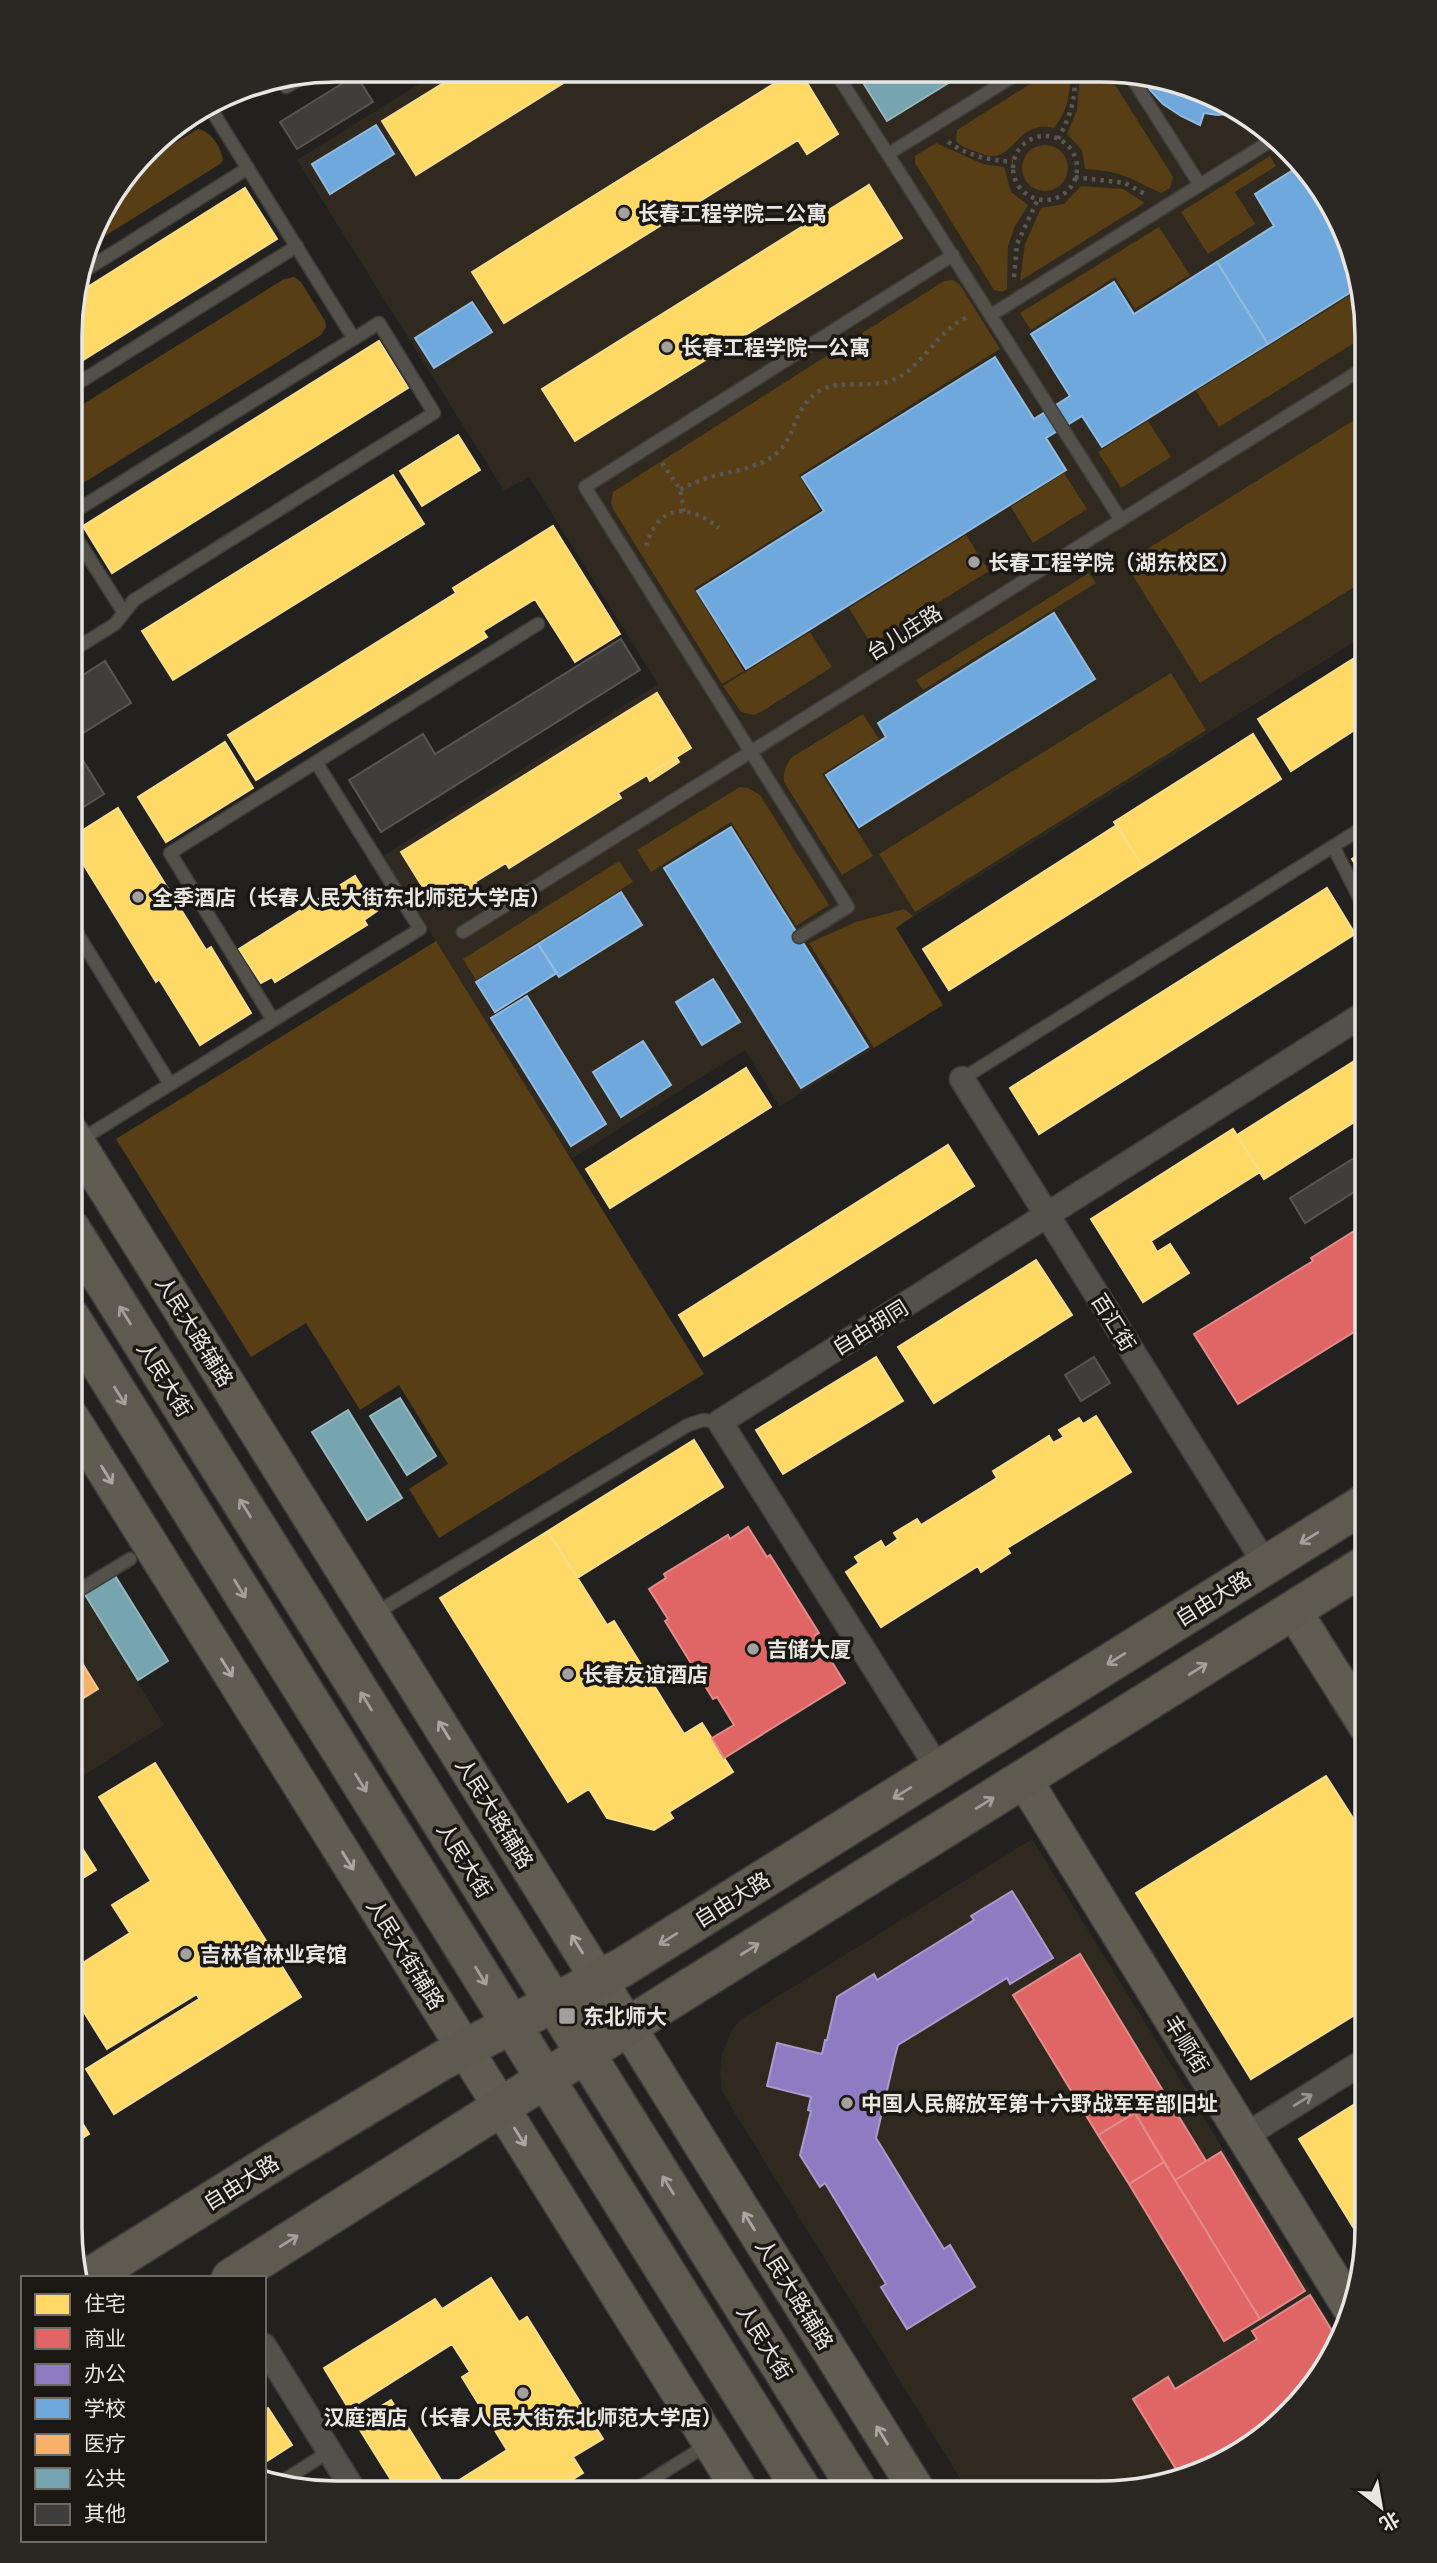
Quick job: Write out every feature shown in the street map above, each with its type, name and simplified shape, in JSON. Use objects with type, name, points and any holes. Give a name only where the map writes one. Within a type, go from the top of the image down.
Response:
[{"type":"main road","name":"人民大路辅路","points":[[82,1150],[911,2481]]},
{"type":"main road","name":"人民大街","points":[[82,1247],[852,2481]]},
{"type":"main road","points":[[82,1336],[796,2481]]},
{"type":"main road","name":"人民大街辅路","points":[[82,1435],[734,2481]]},
{"type":"main road","name":"自由大路","points":[[91,2276],[283,2156],[465,2049],[635,1960],[1355,1509]]},
{"type":"main road","points":[[234,2276],[1355,1571]]},
{"type":"main road","points":[[1293,1610],[1355,1708]]},
{"type":"main road","name":"丰顺街","points":[[1023,1779],[1344,2298]]},
{"type":"street","name":"自由胡同","points":[[720,1422],[1355,1020]]},
{"type":"street","name":"百汇街","points":[[962,1079],[1266,1565]]},
{"type":"street","points":[[720,1422],[939,1770]]},
{"type":"street","points":[[1245,2136],[1355,2067]]},
{"type":"street","points":[[266,2349],[348,2481]]},
{"type":"lane","points":[[842,82],[1121,520]]},
{"type":"lane","points":[[888,154],[1004,82]]},
{"type":"lane","points":[[1136,85],[1200,185]]},
{"type":"lane","points":[[214,113],[354,339]]},
{"type":"lane","points":[[989,311],[1013,301],[1266,144]]},
{"type":"lane","points":[[93,266],[248,168]]},
{"type":"lane","points":[[82,381],[297,246]]},
{"type":"lane","points":[[799,937],[848,907],[585,487],[953,255]]},
{"type":"lane","points":[[82,507],[379,323],[434,413],[134,600],[115,624],[82,645]]},
{"type":"lane","name":"台儿庄路","points":[[463,932],[1355,374]]},
{"type":"lane","points":[[82,547],[124,613]]},
{"type":"lane","points":[[273,1020],[170,853],[538,624]]},
{"type":"lane","points":[[82,1133],[170,1084],[420,929],[316,762]]},
{"type":"lane","points":[[962,1079],[1355,832]]},
{"type":"lane","points":[[1333,846],[1355,889]]},
{"type":"lane","points":[[82,941],[170,1084]]},
{"type":"lane","points":[[372,1615],[688,1425],[703,1420],[720,1422]]},
{"type":"lane","points":[[82,1588],[130,1559]]},
{"type":"lane","points":[[650,2481],[711,2443]]},
{"type":"lane","points":[[290,2476],[330,2451]]},
{"type":"path","points":[[1058,139],[1068,120],[1073,101],[1074,82]]},
{"type":"path","points":[[932,127],[962,152],[986,160],[1013,162]]},
{"type":"path","points":[[1042,136],[1058,139],[1071,149],[1075,158],[1075,177],[1065,193],[1048,200],[1038,199],[1022,190],[1016,183],[1013,162],[1023,144],[1032,139],[1042,136]]},
{"type":"path","points":[[1075,177],[1125,183],[1140,190],[1163,208]]},
{"type":"path","points":[[1013,301],[1017,244],[1038,199]]},
{"type":"path","points":[[680,489],[706,478],[761,463],[778,452],[787,441],[803,405],[816,393],[828,386],[883,383],[899,377],[913,366],[941,334],[960,321],[989,311]]},
{"type":"path","points":[[649,446],[680,489],[684,512]]},
{"type":"path","points":[[634,564],[644,552],[652,527],[660,518],[671,512],[684,512],[708,519],[719,528]]},
{"type":"shaded area","name":"长春工程学院（湖东校区）","points":[[422,82],[1100,82],[1150,87],[1213,108],[1268,145],[1292,169],[1329,224],[1346,271],[1353,304],[1355,337],[1355,641],[896,928],[943,1005],[780,1106],[745,1050],[571,1159],[383,856],[658,684],[529,477],[504,491],[297,160]]},
{"type":"shaded area","points":[[1033,82],[1070,82],[1067,104],[1054,128],[1033,129],[999,155],[985,155],[965,148],[956,141],[957,130]]},
{"type":"shaded area","points":[[1079,82],[1114,83],[1173,177],[1170,188],[1161,193],[1117,174],[1085,169],[1082,150],[1067,134],[1077,110]]},
{"type":"shaded area","points":[[198,129],[211,136],[218,145],[223,160],[103,237],[125,195],[165,149]]},
{"type":"shaded area","points":[[936,143],[983,164],[1004,167],[1011,192],[1028,205],[1014,228],[1008,246],[1007,289],[1002,292],[994,290],[915,163],[915,156]]},
{"type":"shaded area","points":[[1045,145],[1061,152],[1068,168],[1061,184],[1045,191],[1029,184],[1022,168],[1029,152]]},
{"type":"shaded area","points":[[1270,156],[1276,166],[1235,192],[1255,224],[1208,254],[1181,212]]},
{"type":"shaded area","points":[[1081,186],[1123,189],[1145,203],[1020,281],[1025,244],[1041,208],[1064,204]]},
{"type":"shaded area","points":[[1159,227],[1190,275],[1135,309],[1115,277],[1031,330],[1020,313]]},
{"type":"shaded area","points":[[294,277],[301,282],[325,321],[326,327],[321,335],[82,484],[82,405],[284,279]]},
{"type":"shaded area","points":[[953,280],[960,285],[1000,349],[799,475],[820,510],[694,589],[744,671],[722,684],[613,509],[613,492],[944,281]]},
{"type":"shaded area","points":[[1351,295],[1355,342],[1219,427],[1196,391]]},
{"type":"shaded area","points":[[1355,419],[1355,586],[1200,683],[1125,563]]},
{"type":"shaded area","points":[[1148,421],[1171,457],[1121,488],[1098,452]]},
{"type":"shaded area","points":[[1064,473],[1087,509],[1033,543],[1011,507]]},
{"type":"shaded area","points":[[966,535],[989,571],[871,644],[849,608]]},
{"type":"shaded area","points":[[1089,573],[1096,583],[923,690],[916,680]]},
{"type":"shaded area","points":[[810,632],[832,667],[761,712],[754,715],[741,712],[723,686]]},
{"type":"shaded area","points":[[1171,673],[1206,730],[915,912],[879,854]]},
{"type":"shaded area","points":[[863,714],[879,739],[822,774],[873,856],[842,875],[784,782],[784,775],[792,757]]},
{"type":"shaded area","points":[[740,787],[760,795],[829,905],[796,926],[731,822],[651,872],[637,850]]},
{"type":"shaded area","points":[[619,861],[633,882],[476,980],[463,959]]},
{"type":"shaded area","points":[[904,909],[913,916],[896,928],[943,1005],[874,1048],[809,943],[856,922]]},
{"type":"shaded area","points":[[436,941],[704,1374],[439,1538],[409,1489],[448,1464],[399,1385],[360,1410],[306,1323],[251,1357],[116,1139]]},
{"type":"shaded area","points":[[82,1593],[164,1725],[82,1776]]},
{"type":"shaded area","points":[[1032,1839],[1333,2328],[1321,2354],[1292,2394],[1268,2418],[1213,2455],[1182,2467],[1133,2479],[962,2481],[722,2092],[722,2054],[732,2030],[740,2020]]},
{"type":"building: 住宅","points":[[445,82],[565,82],[416,175],[382,121]]},
{"type":"building: 住宅","name":"长春工程学院二公寓","points":[[777,82],[806,82],[838,134],[807,154],[798,140],[504,323],[472,272]]},
{"type":"building: 住宅","name":"长春工程学院一公寓","points":[[869,185],[902,238],[575,441],[542,389]]},
{"type":"building: 住宅","points":[[245,188],[277,239],[82,361],[87,288]]},
{"type":"building: 住宅","points":[[379,341],[408,388],[112,573],[83,526]]},
{"type":"building: 住宅","points":[[458,435],[480,470],[422,506],[400,471]]},
{"type":"building: 住宅","points":[[393,475],[424,524],[173,680],[142,631]]},
{"type":"building: 住宅","points":[[553,526],[620,634],[575,662],[535,599],[483,631],[487,637],[256,780],[228,735],[456,593],[453,588]]},
{"type":"building: 住宅","points":[[1355,658],[1355,730],[1291,771],[1258,719]]},
{"type":"building: 住宅","points":[[657,693],[691,748],[618,793],[621,798],[509,868],[506,863],[475,882],[479,887],[452,904],[449,899],[435,907],[401,852]]},
{"type":"building: 住宅","points":[[1253,734],[1281,779],[1143,867],[1114,822]]},
{"type":"building: 住宅","points":[[225,742],[253,788],[166,842],[138,797]]},
{"type":"building: 住宅","points":[[676,757],[679,762],[650,781],[647,775]]},
{"type":"building: 住宅","name":"全季酒店（长春人民大街东北师范大学店）","points":[[118,808],[206,950],[211,947],[251,1013],[200,1045],[159,979],[156,982],[82,862],[82,831]]},
{"type":"building: 住宅","points":[[1117,825],[1143,867],[949,990],[923,949]]},
{"type":"building: 住宅","points":[[355,876],[377,911],[364,920],[367,925],[275,982],[272,977],[261,983],[239,949]]},
{"type":"building: 住宅","points":[[1327,888],[1355,934],[1039,1134],[1010,1088]]},
{"type":"building: 住宅","points":[[1355,1061],[1355,1122],[1264,1179],[1237,1135]]},
{"type":"building: 住宅","points":[[746,1068],[771,1107],[610,1208],[586,1169]]},
{"type":"building: 住宅","points":[[1233,1129],[1260,1172],[1151,1241],[1157,1252],[1170,1244],[1189,1273],[1143,1302],[1091,1219]]},
{"type":"building: 住宅","points":[[948,1145],[974,1186],[704,1356],[679,1315]]},
{"type":"building: 住宅","points":[[1036,1260],[1072,1315],[934,1403],[898,1347]]},
{"type":"building: 住宅","points":[[876,1357],[903,1401],[783,1474],[756,1430]]},
{"type":"building: 住宅","points":[[1096,1416],[1131,1472],[1007,1548],[1010,1553],[981,1572],[978,1566],[881,1627],[846,1572],[859,1563],[855,1557],[881,1541],[885,1548],[898,1539],[894,1533],[917,1519],[921,1525],[997,1478],[993,1471],[1049,1436],[1053,1443],[1064,1437],[1059,1430],[1079,1418],[1083,1424]]},
{"type":"building: 住宅","points":[[694,1440],[723,1487],[577,1578],[548,1531]]},
{"type":"building: 住宅","name":"长春友谊酒店","points":[[548,1531],[607,1625],[614,1621],[684,1734],[702,1723],[733,1772],[669,1812],[673,1818],[654,1830],[607,1818],[589,1789],[568,1802],[440,1598]]},
{"type":"building: 住宅","name":"吉林省林业宾馆","points":[[155,1763],[301,1997],[114,2114],[86,2069],[199,1999],[197,1994],[107,2049],[82,2009],[82,1963],[130,1933],[112,1905],[151,1881],[99,1797]]},
{"type":"building: 住宅","points":[[1326,1776],[1355,1821],[1355,2015],[1251,2079],[1136,1893]]},
{"type":"building: 住宅","points":[[82,1848],[96,1870],[82,1879]]},
{"type":"building: 住宅","points":[[1355,2104],[1355,2230],[1299,2139]]},
{"type":"building: 住宅","points":[[82,2123],[89,2134],[82,2138]]},
{"type":"building: 住宅","name":"汉庭酒店（长春人民大街东北师范大学店）","points":[[491,2278],[519,2322],[527,2317],[603,2439],[573,2457],[583,2473],[570,2481],[458,2481],[507,2450],[462,2377],[470,2372],[452,2344],[349,2409],[324,2368],[435,2299],[442,2309]]},
{"type":"building: 住宅","points":[[391,2400],[442,2481],[392,2481],[355,2422]]},
{"type":"building: 住宅","points":[[268,2408],[292,2445],[266,2462]]},
{"type":"building: 商业","points":[[1355,1230],[1355,1331],[1238,1404],[1194,1334],[1313,1261],[1311,1258]]},
{"type":"building: 商业","name":"吉储大厦","points":[[748,1527],[767,1557],[770,1555],[819,1633],[815,1635],[845,1683],[724,1758],[712,1738],[734,1725],[717,1697],[713,1699],[665,1621],[668,1619],[649,1589],[666,1578],[664,1574],[728,1535],[730,1539]]},
{"type":"building: 商业","points":[[1080,1954],[1165,2094],[1098,2135],[1013,1995]]},
{"type":"building: 商业","points":[[1165,2094],[1206,2161],[1175,2180],[1135,2113]]},
{"type":"building: 商业","points":[[1135,2113],[1164,2162],[1129,2184],[1098,2135]]},
{"type":"building: 商业","points":[[1221,2152],[1305,2291],[1260,2319],[1175,2180]]},
{"type":"building: 商业","points":[[1164,2162],[1260,2319],[1224,2341],[1129,2184]]},
{"type":"building: 商业","points":[[1310,2295],[1332,2331],[1312,2368],[1292,2394],[1268,2418],[1213,2455],[1176,2469],[1133,2399],[1168,2377],[1175,2389],[1257,2339],[1252,2331]]},
{"type":"building: 办公","name":"中国人民解放军第十六野战军军部旧址","points":[[1012,1891],[1053,1958],[1010,1984],[1007,1978],[898,2045],[895,2056],[876,2138],[944,2249],[950,2245],[975,2287],[907,2329],[881,2287],[886,2284],[825,2183],[820,2187],[800,2155],[811,2111],[808,2110],[811,2097],[767,2086],[777,2043],[822,2054],[837,1997],[874,1974],[877,1980],[974,1920],[971,1916]]},
{"type":"building: 学校","points":[[1148,87],[1182,96],[1224,114],[1204,113],[1200,125],[1163,104]]},
{"type":"building: 学校","points":[[376,125],[394,154],[330,194],[312,164]]},
{"type":"building: 学校","points":[[1293,170],[1329,224],[1351,292],[1268,344],[1217,262],[1274,226],[1255,194]]},
{"type":"building: 学校","points":[[1217,262],[1268,344],[1102,447],[1082,416],[1046,438],[1066,470],[746,669],[697,591],[824,511],[802,477],[995,357],[1034,419],[1070,396],[1031,334],[1114,282],[1134,314]]},
{"type":"building: 学校","points":[[472,302],[492,332],[434,368],[415,338]]},
{"type":"building: 学校","points":[[1054,613],[1095,679],[859,827],[826,775],[886,737],[878,723]]},
{"type":"building: 学校","points":[[731,827],[868,1047],[801,1088],[664,868]]},
{"type":"building: 学校","points":[[621,892],[642,925],[559,977],[538,944]]},
{"type":"building: 学校","points":[[538,944],[557,973],[495,1012],[476,982]]},
{"type":"building: 学校","points":[[713,979],[740,1022],[702,1045],[676,1002]]},
{"type":"building: 学校","points":[[527,996],[606,1124],[571,1146],[491,1018]]},
{"type":"building: 学校","points":[[643,1041],[671,1085],[621,1117],[593,1072]]},
{"type":"building: 医疗","points":[[82,1663],[98,1689],[82,1699]]},
{"type":"building: 公共","points":[[863,82],[950,82],[887,121]]},
{"type":"building: 公共","points":[[400,1398],[436,1456],[407,1475],[370,1416]]},
{"type":"building: 公共","points":[[348,1410],[402,1498],[367,1520],[312,1432]]},
{"type":"building: 公共","points":[[114,1574],[168,1661],[138,1680],[84,1593]]},
{"type":"building: 其他","points":[[345,82],[360,82],[373,102],[297,149],[280,122]]},
{"type":"building: 其他","points":[[621,639],[640,670],[381,832],[349,780],[423,734],[435,754]]},
{"type":"building: 其他","points":[[105,661],[131,703],[82,734],[82,676]]},
{"type":"building: 其他","points":[[82,759],[104,794],[82,808]]},
{"type":"building: 其他","points":[[1355,1157],[1355,1192],[1305,1223],[1290,1198]]},
{"type":"building: 其他","points":[[1094,1357],[1110,1383],[1081,1401],[1065,1375]]},
{"type":"place","name":"长春工程学院二公寓","points":[[624,213]]},
{"type":"place","name":"长春工程学院一公寓","points":[[667,347]]},
{"type":"place","name":"长春工程学院（湖东校区）","points":[[974,562]]},
{"type":"place","name":"全季酒店（长春人民大街东北师范大学店）","points":[[138,897]]},
{"type":"place","name":"吉储大厦","points":[[753,1649]]},
{"type":"place","name":"长春友谊酒店","points":[[568,1674]]},
{"type":"place","name":"吉林省林业宾馆","points":[[186,1954]]},
{"type":"place","name":"东北师大","points":[[567,2016]]},
{"type":"place","name":"中国人民解放军第十六野战军军部旧址","points":[[847,2103]]},
{"type":"place","name":"汉庭酒店（长春人民大街东北师范大学店）","points":[[523,2393]]}]
